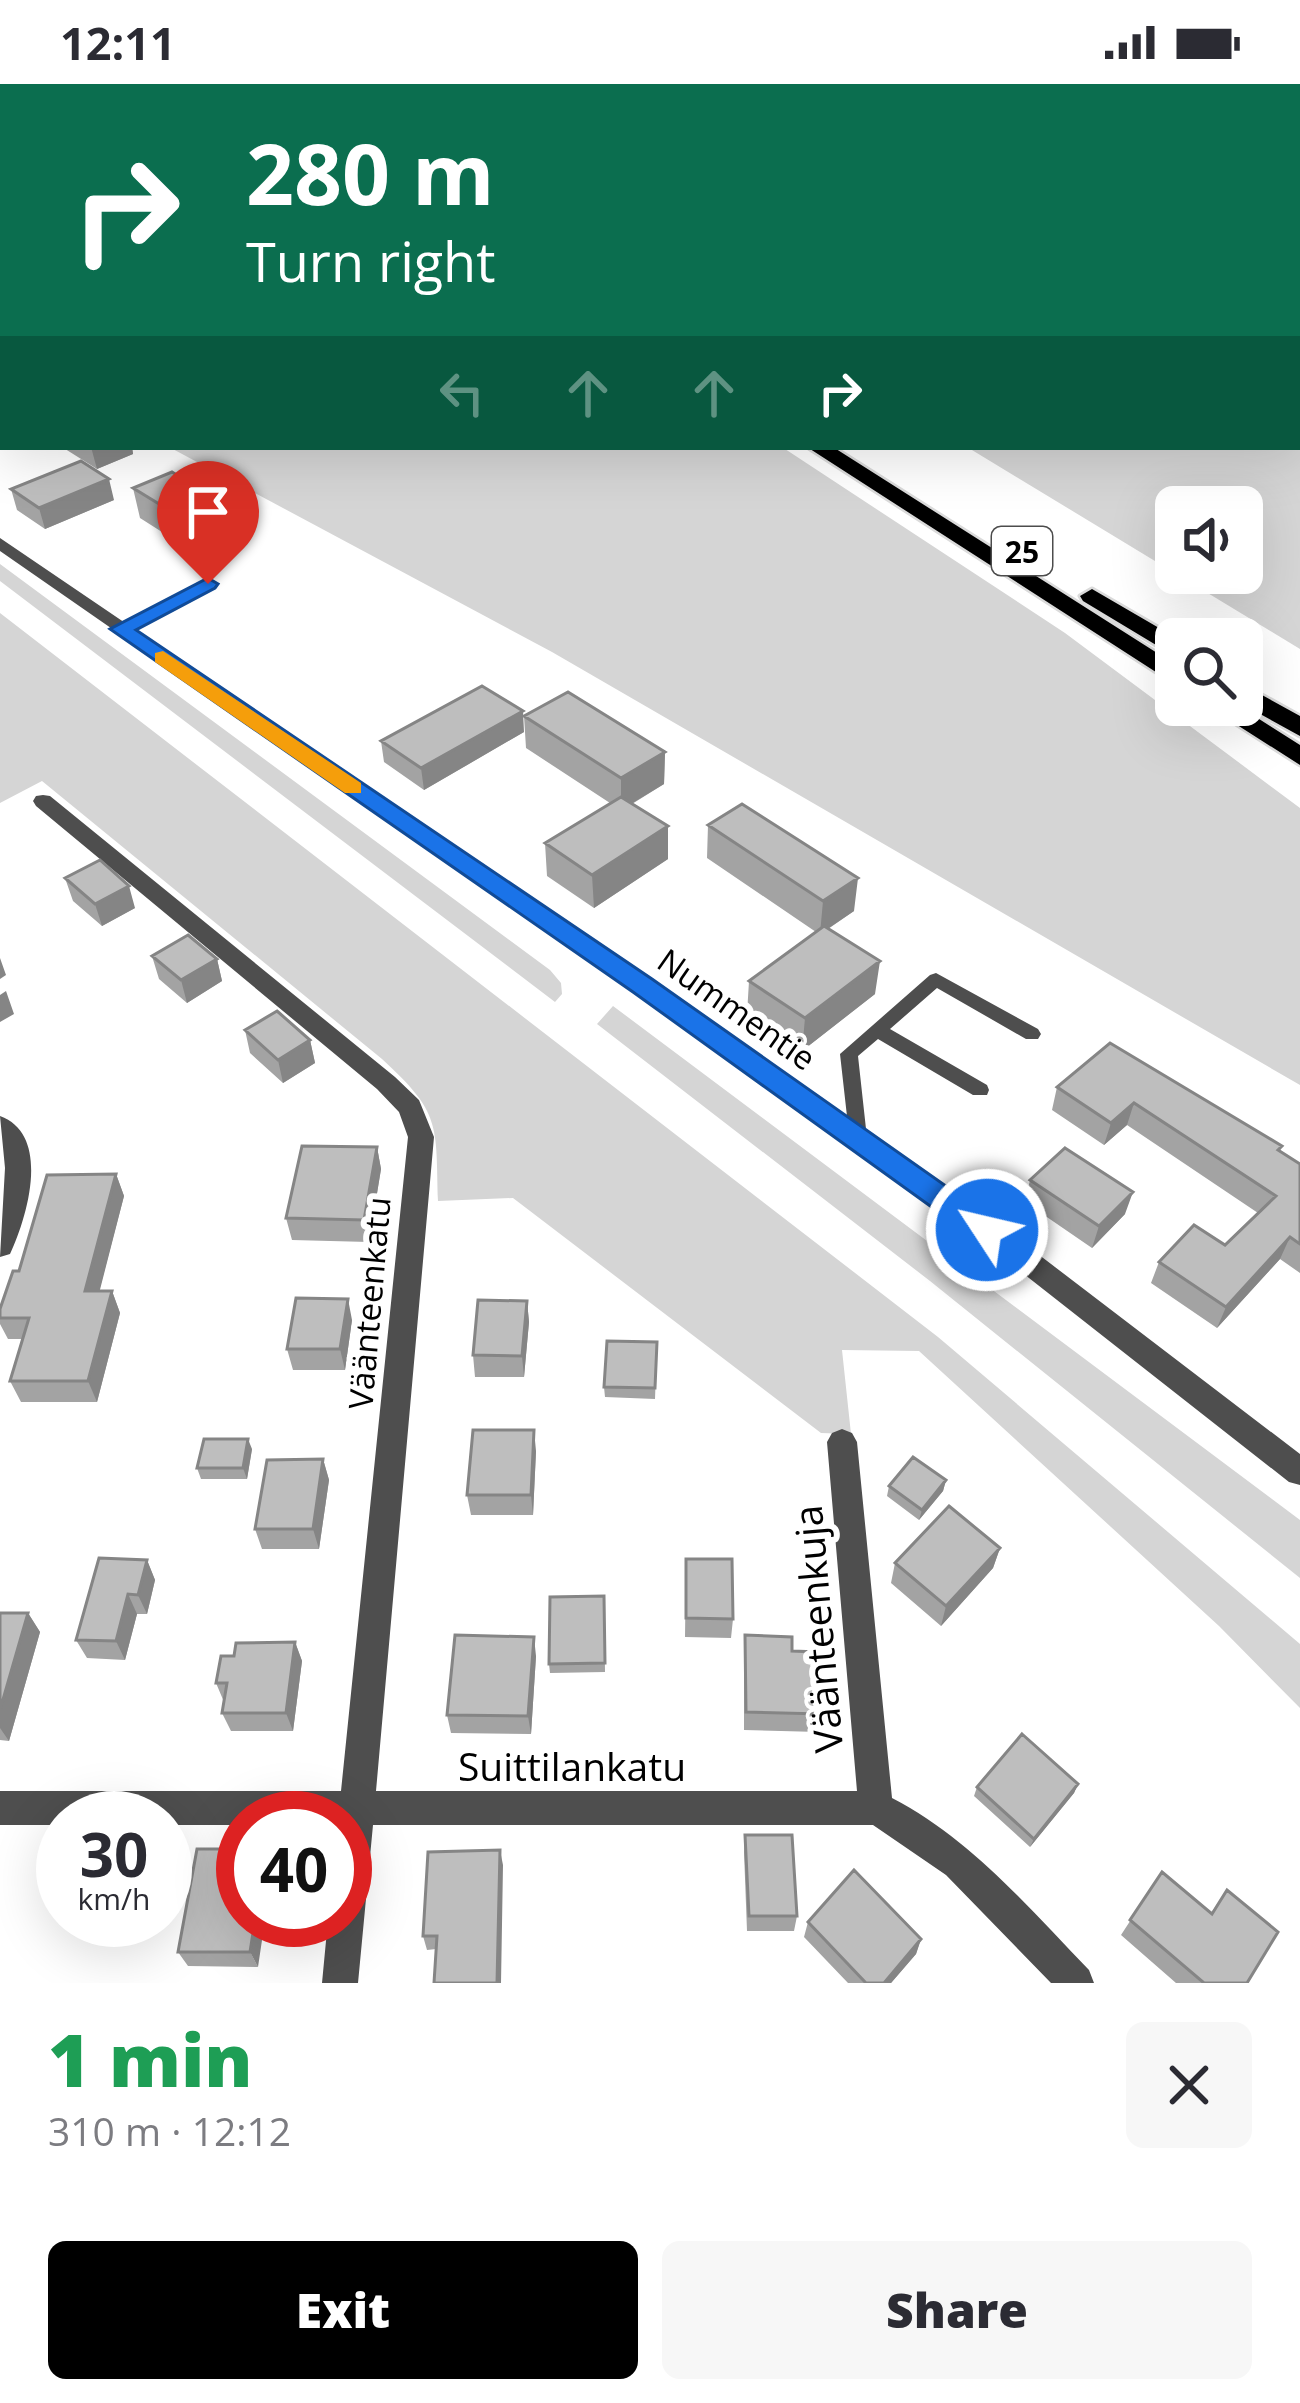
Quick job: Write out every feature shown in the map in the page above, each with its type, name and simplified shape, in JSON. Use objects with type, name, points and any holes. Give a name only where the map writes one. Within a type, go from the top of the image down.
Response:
[{"type":"highway","name":"25","points":[[823,450],[1155,664]]},
{"type":"highway","name":"25","points":[[863,450],[1155,637]]},
{"type":"highway","points":[[1263,711],[1295,740]]},
{"type":"highway","points":[[1263,725],[1295,740]]},
{"type":"street","name":"Nummentie","points":[[0,544],[857,1138],[1099,1314],[1300,1472]]},
{"type":"street","name":"Väänteenkatu","points":[[43,801],[386,1083],[410,1107],[421,1137],[360,1791]]},
{"type":"street","points":[[0,1126],[11,1136],[19,1158],[0,1246]]},
{"type":"street","name":"Väänteenkuja","points":[[842,1442],[876,1808]]},
{"type":"street","name":"Suittilankatu","points":[[372,1806],[876,1808],[910,1823],[947,1853],[1076,1983]]},
{"type":"street","name":"Suittilankatu","points":[[0,1808],[216,1807]]},
{"type":"street","name":"Väänteenkatu","points":[[340,1983],[344,1947]]},
{"type":"lane","points":[[121,629],[208,584]]},
{"type":"lane","points":[[857,1138],[849,1054],[936,980],[1032,1034]]},
{"type":"lane","points":[[877,1030],[980,1090]]},
{"type":"shaded area","points":[[175,450],[787,450],[1065,633],[1155,700],[1155,726],[1190,726],[1300,808],[1300,1085],[552,652]]},
{"type":"shaded area","points":[[972,450],[1300,450],[1300,649],[1263,627],[1263,618],[1249,618],[1209,594],[1263,594],[1263,486],[1155,486],[1155,561]]},
{"type":"shaded area","points":[[0,564],[550,970],[561,983],[562,994],[555,1002],[0,581]]},
{"type":"shaded area","points":[[0,613],[938,1337],[1300,1644],[1300,1708],[1219,1626],[919,1351],[842,1350],[851,1434],[821,1433],[513,1198],[438,1201],[431,1121],[415,1093],[382,1059],[42,781],[0,803]]},
{"type":"shaded area","points":[[613,1006],[1300,1520],[1300,1578],[930,1281],[597,1024]]},
{"type":"building","points":[[81,461],[109,479],[39,508],[11,489]]},
{"type":"building","points":[[172,472],[238,512],[200,529],[133,488]]},
{"type":"building","points":[[482,686],[523,711],[421,768],[381,741]]},
{"type":"building","points":[[568,692],[665,752],[621,778],[524,716]]},
{"type":"building","points":[[621,797],[668,826],[592,875],[545,843]]},
{"type":"building","points":[[742,804],[858,878],[823,901],[708,825]]},
{"type":"building","points":[[100,860],[129,886],[95,904],[65,878]]},
{"type":"building","points":[[824,926],[880,961],[805,1018],[749,981]]},
{"type":"building","points":[[188,935],[217,959],[181,980],[152,956]]},
{"type":"building","points":[[277,1011],[310,1040],[278,1060],[245,1030]]},
{"type":"building","points":[[1110,1043],[1282,1146],[1278,1150],[1300,1164],[1300,1244],[1290,1237],[1226,1307],[1159,1262],[1194,1225],[1225,1245],[1276,1196],[1134,1103],[1111,1123],[1057,1087]]},
{"type":"building","points":[[302,1146],[377,1147],[364,1220],[286,1218]]},
{"type":"building","points":[[1065,1148],[1133,1192],[1099,1226],[1030,1180]]},
{"type":"building","points":[[116,1174],[85,1291],[112,1291],[88,1381],[10,1381],[29,1318],[0,1318],[0,1309],[13,1271],[19,1271],[47,1175]]},
{"type":"building","points":[[296,1298],[348,1299],[340,1349],[287,1349]]},
{"type":"building","points":[[478,1300],[527,1301],[522,1356],[473,1355]]},
{"type":"building","points":[[607,1341],[657,1342],[655,1388],[604,1387]]},
{"type":"building","points":[[473,1430],[534,1430],[531,1495],[467,1495]]},
{"type":"building","points":[[204,1439],[248,1439],[243,1468],[197,1468]]},
{"type":"building","points":[[913,1457],[946,1480],[922,1510],[889,1486]]},
{"type":"building","points":[[323,1459],[313,1529],[255,1529],[267,1460]]},
{"type":"building","points":[[949,1506],[1000,1548],[946,1606],[895,1563]]},
{"type":"building","points":[[99,1558],[147,1560],[138,1595],[128,1594],[116,1641],[76,1640]]},
{"type":"building","points":[[686,1559],[732,1559],[733,1619],[686,1618]]},
{"type":"building","points":[[604,1596],[605,1663],[549,1664],[550,1597]]},
{"type":"building","points":[[0,1613],[28,1613],[0,1710]]},
{"type":"building","points":[[455,1635],[534,1637],[528,1716],[447,1715]]},
{"type":"building","points":[[745,1635],[792,1637],[792,1651],[819,1652],[822,1714],[746,1712]]},
{"type":"building","points":[[295,1642],[286,1713],[222,1713],[227,1683],[216,1683],[221,1656],[234,1656],[236,1643]]},
{"type":"building","points":[[1022,1734],[1078,1784],[1034,1839],[977,1787]]},
{"type":"building","points":[[745,1835],[792,1835],[797,1916],[749,1916]]},
{"type":"building","points":[[197,1849],[216,1849],[216,1947],[251,1947],[250,1952],[178,1952],[179,1947],[192,1947],[192,1876]]},
{"type":"building","points":[[500,1850],[497,1983],[434,1983],[437,1936],[423,1936],[428,1852]]},
{"type":"building","points":[[854,1870],[921,1939],[884,1983],[866,1983],[808,1922]]},
{"type":"building","points":[[1162,1872],[1212,1914],[1227,1890],[1278,1932],[1247,1983],[1204,1983],[1130,1920]]},
{"type":"slow traffic","points":[[163,658],[353,788]]},
{"type":"route","points":[[208,584],[121,629],[643,986],[987,1230]]}]
